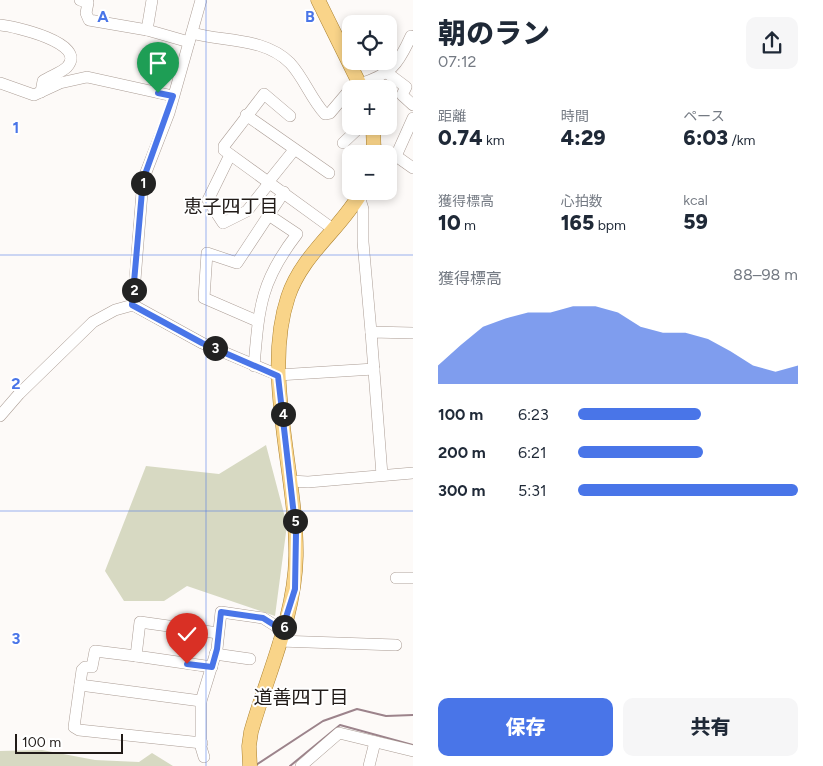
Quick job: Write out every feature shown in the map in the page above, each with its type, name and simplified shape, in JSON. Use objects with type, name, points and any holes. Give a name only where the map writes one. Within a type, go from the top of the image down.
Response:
[{"type":"main road","points":[[318,0],[358,80]]},
{"type":"main road","points":[[250,766],[249,746],[252,732],[295,589],[296,533],[278,376],[282,318],[289,294],[307,261],[355,200]]},
{"type":"street","points":[[147,30],[152,0]]},
{"type":"street","points":[[132,305],[143,180],[173,96],[201,0]]},
{"type":"street","points":[[86,1],[86,13],[89,20],[191,38],[254,44],[280,57],[293,68],[325,114],[330,113],[342,101]]},
{"type":"street","points":[[0,26],[47,37],[69,53],[70,58],[67,67],[43,81],[41,92]]},
{"type":"street","points":[[373,80],[398,63],[412,33]]},
{"type":"street","points":[[386,72],[406,86],[402,95],[413,104]]},
{"type":"street","points":[[0,83],[34,95],[60,83],[87,78],[173,96]]},
{"type":"street","points":[[290,116],[264,94],[224,146],[230,155],[333,229]]},
{"type":"street","points":[[246,115],[329,173]]},
{"type":"street","points":[[397,154],[413,118]]},
{"type":"street","points":[[344,143],[352,135]]},
{"type":"street","points":[[230,155],[208,200],[223,223],[247,211],[294,150]]},
{"type":"street","points":[[397,157],[413,168]]},
{"type":"street","points":[[258,321],[204,298],[207,254],[237,263],[270,216],[284,192]]},
{"type":"street","points":[[361,200],[382,475]]},
{"type":"street","points":[[254,366],[261,300],[273,268],[297,234],[270,216]]},
{"type":"street","points":[[0,416],[19,394],[93,322],[115,310],[132,305],[193,338],[278,376],[374,369]]},
{"type":"street","points":[[371,332],[413,332]]},
{"type":"street","points":[[291,482],[413,473]]},
{"type":"street","points":[[396,578],[413,578]]},
{"type":"street","points":[[204,757],[201,701],[216,654],[221,612],[263,618],[281,636],[396,645]]},
{"type":"street","points":[[136,656],[140,622],[218,633]]},
{"type":"street","points":[[202,743],[76,730],[74,724],[82,670],[85,667],[92,667],[95,651],[212,667]]},
{"type":"street","points":[[216,654],[250,659]]},
{"type":"street","points":[[80,685],[201,701]]},
{"type":"street","points":[[301,766],[339,733],[413,751]]},
{"type":"street","points":[[369,766],[375,742]]},
{"type":"green space","points":[[266,445],[287,525],[275,616],[187,586],[164,601],[124,601],[105,571],[146,466],[219,474]]},
{"type":"green space","points":[[42,750],[95,760],[139,762],[152,753],[173,766],[0,766],[0,751]]},
{"type":"waterway","points":[[256,765],[323,721],[357,709],[386,716],[413,715]]},
{"type":"waterway","points":[[290,766],[340,725],[413,745]]},
{"type":"district","name":"恵子四丁目","points":[[231,206]]},
{"type":"district","name":"道善四丁目","points":[[301,697]]},
{"type":"route","points":[[158,93],[173,96],[167,118],[143,180],[132,305],[202,343],[278,376],[296,533],[295,589],[282,630],[273,625],[269,620],[263,618],[221,612],[217,649],[212,667],[187,664]]}]
